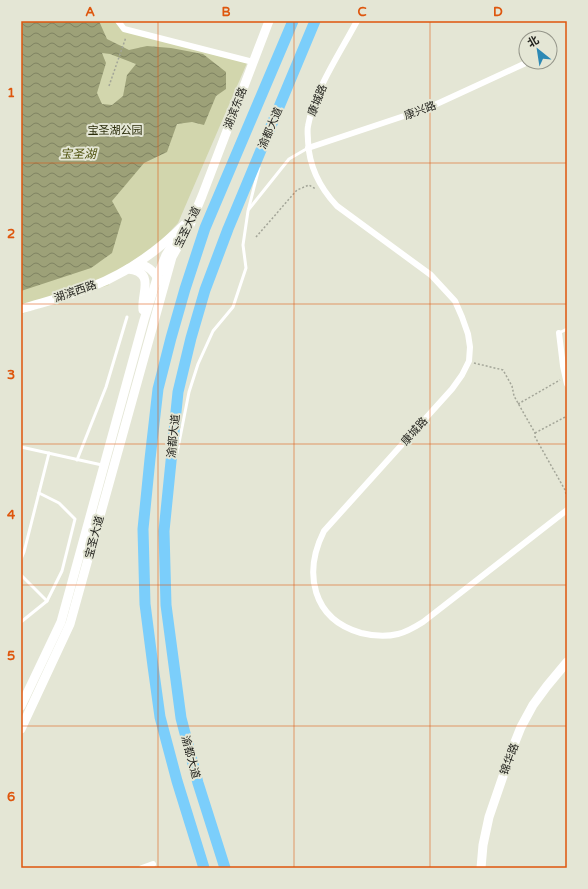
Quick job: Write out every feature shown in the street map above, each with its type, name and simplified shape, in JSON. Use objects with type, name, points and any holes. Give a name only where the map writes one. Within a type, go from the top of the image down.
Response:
[{"type":"highway","points":[[249,126],[284,21]]},
{"type":"highway","name":"渝都大道","points":[[204,868],[177,781],[160,717],[145,604],[143,529],[150,459],[158,389],[171,338],[205,228],[293,21]]},
{"type":"highway","name":"渝都大道","points":[[225,868],[198,783],[181,718],[173,667],[166,605],[164,531],[168,480],[178,392],[190,338],[205,290],[228,229],[315,21]]},
{"type":"highway","points":[[290,79],[323,21]]},
{"type":"main road","name":"湖滨东路","points":[[202,196],[269,21]]},
{"type":"main road","name":"宝圣大道","points":[[21,706],[61,622],[157,277],[166,255],[202,196]]},
{"type":"main road","name":"宝圣大道","points":[[21,730],[70,624],[172,257],[190,225],[202,196]]},
{"type":"main road","name":"湖滨西路","points":[[21,309],[92,287],[128,269],[167,242],[185,224]]},
{"type":"main road","points":[[137,264],[144,264],[153,270],[160,280],[161,294]]},
{"type":"main road","points":[[128,269],[137,270],[144,276],[146,289],[142,305],[144,320]]},
{"type":"main road","name":"锦华路","points":[[480,868],[489,817],[518,734],[533,705],[567,662]]},
{"type":"street","points":[[118,21],[124,29],[253,62]]},
{"type":"street","name":"康城路","points":[[357,21],[322,86],[313,107],[308,128],[308,148],[312,166],[326,195],[337,206],[351,218],[431,275],[455,301],[468,334],[470,347],[469,361],[462,376],[452,389],[324,531],[318,543],[312,568],[315,592],[321,603],[337,621],[356,631],[368,635],[397,635],[410,630],[423,622],[567,510]]},
{"type":"street","name":"康兴路","points":[[308,148],[428,108],[518,67]]},
{"type":"street","points":[[559,333],[567,384]]},
{"type":"street","points":[[142,868],[153,864]]},
{"type":"lane","points":[[168,480],[177,452],[189,392],[198,364],[213,331],[232,307],[246,268],[243,245],[248,211],[268,133]]},
{"type":"lane","points":[[248,211],[289,159],[308,148]]},
{"type":"lane","points":[[77,460],[106,387],[127,317]]},
{"type":"lane","points":[[559,333],[567,329]]},
{"type":"lane","points":[[21,447],[104,466]]},
{"type":"lane","points":[[21,559],[49,453]]},
{"type":"lane","points":[[21,622],[47,601],[62,571],[75,519],[59,503],[39,493]]},
{"type":"lane","points":[[21,575],[47,601]]},
{"type":"path","points":[[109,86],[124,43]]},
{"type":"path","points":[[256,237],[297,190],[309,185],[326,195]]},
{"type":"path","points":[[469,361],[503,370],[512,386],[514,396],[565,490],[567,498]]},
{"type":"path","points":[[518,404],[565,377]]},
{"type":"path","points":[[535,433],[567,416]]},
{"type":"green space","name":"宝圣湖","points":[[21,21],[115,21],[123,31],[247,63],[178,223],[158,244],[108,278],[109,285],[21,314]]},
{"type":"water","name":"宝圣湖","points":[[21,21],[99,21],[107,39],[129,50],[147,46],[171,48],[203,54],[226,72],[226,89],[216,96],[204,125],[192,122],[177,124],[167,152],[144,163],[112,201],[122,219],[112,253],[91,268],[21,291]],"holes":[[[102,53],[110,54],[136,64],[127,75],[123,96],[112,105],[102,104],[97,93],[106,63]]]},
{"type":"park label","name":"宝圣湖公园","points":[[115,130]]}]
